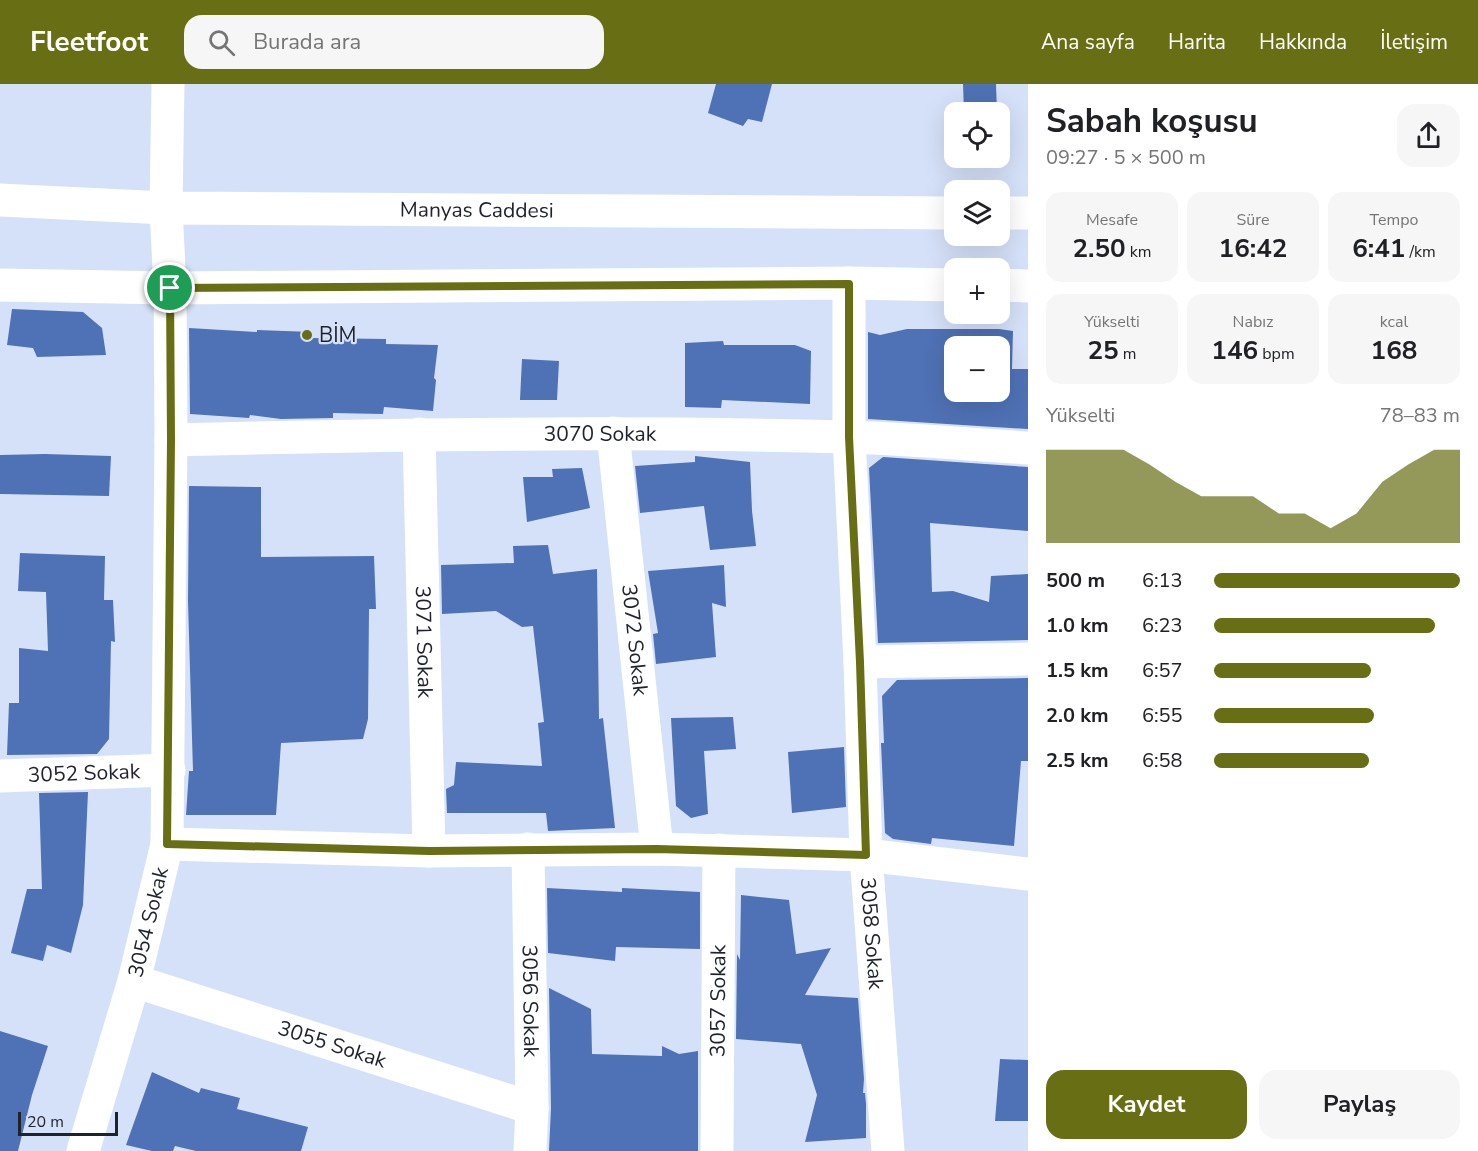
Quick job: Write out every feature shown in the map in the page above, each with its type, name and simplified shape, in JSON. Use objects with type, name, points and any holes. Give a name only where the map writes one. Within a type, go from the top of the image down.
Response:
[{"type":"street","name":"3054 Sokak","points":[[83,1151],[134,981],[167,844],[171,440],[170,288],[166,208],[168,84]]},
{"type":"street","name":"Manyas Caddesi","points":[[0,200],[166,208],[944,213]]},
{"type":"street","points":[[1010,213],[1028,213]]},
{"type":"street","name":"3058 Sokak","points":[[849,284],[849,437],[860,662],[866,855],[888,1151]]},
{"type":"street","points":[[0,285],[170,288],[944,285]]},
{"type":"street","points":[[1010,285],[1028,286]]},
{"type":"street","name":"3070 Sokak","points":[[171,440],[419,434],[613,433],[849,437],[1028,448]]},
{"type":"street","name":"3072 Sokak","points":[[613,433],[657,849]]},
{"type":"street","name":"3071 Sokak","points":[[419,434],[429,851]]},
{"type":"street","points":[[860,662],[1028,659]]},
{"type":"street","name":"3052 Sokak","points":[[0,776],[169,770]]},
{"type":"street","points":[[167,844],[429,851],[657,849],[866,855],[1028,874]]},
{"type":"street","name":"3056 Sokak","points":[[528,849],[532,1108],[530,1151]]},
{"type":"street","name":"3057 Sokak","points":[[717,1151],[719,850]]},
{"type":"street","name":"3055 Sokak","points":[[134,981],[532,1108]]},
{"type":"building","points":[[716,84],[772,84],[762,122],[748,119],[743,126],[708,113]]},
{"type":"building","points":[[963,84],[996,84],[997,102],[964,102]]},
{"type":"building","points":[[12,309],[83,312],[102,328],[106,355],[37,357],[33,348],[7,345]]},
{"type":"building","points":[[189,328],[312,332],[312,338],[386,339],[386,344],[438,345],[433,411],[384,407],[383,414],[333,413],[333,418],[281,419],[250,415],[249,418],[190,414]]},
{"type":"building","points":[[907,329],[1013,331],[1012,369],[1028,369],[1028,429],[868,419],[868,332],[880,335]]},
{"type":"building","points":[[723,341],[724,345],[795,345],[811,351],[810,404],[722,400],[721,408],[685,407],[685,343]]},
{"type":"building","points":[[522,359],[559,361],[557,400],[520,400]]},
{"type":"building","points":[[0,455],[111,456],[109,496],[0,494]]},
{"type":"building","points":[[695,456],[750,462],[756,546],[710,550],[704,506],[640,513],[635,466],[695,462]]},
{"type":"building","points":[[883,457],[1028,467],[1028,531],[930,523],[932,592],[953,591],[989,602],[991,576],[1028,574],[1028,640],[878,643],[869,468]]},
{"type":"building","points":[[582,468],[590,508],[527,522],[523,477],[553,477],[552,469]]},
{"type":"building","points":[[189,486],[261,487],[261,557],[374,556],[376,609],[369,609],[368,719],[363,739],[281,743],[276,815],[186,815],[189,771],[193,771],[188,601]]},
{"type":"building","points":[[548,545],[553,574],[597,569],[599,719],[603,718],[615,828],[548,831],[546,813],[447,813],[446,789],[454,785],[456,762],[542,766],[538,723],[544,722],[533,626],[522,627],[496,611],[442,614],[441,565],[514,563],[513,546]]},
{"type":"building","points":[[20,553],[105,556],[104,600],[113,600],[115,642],[111,641],[109,739],[97,754],[7,755],[9,703],[19,703],[19,648],[48,651],[46,592],[18,591]]},
{"type":"building","points":[[724,565],[726,607],[712,603],[716,657],[656,664],[653,634],[658,633],[648,571]]},
{"type":"building","points":[[1028,678],[1028,761],[1021,761],[1014,846],[932,838],[931,844],[893,839],[885,833],[881,743],[884,743],[882,696],[897,680]]},
{"type":"building","points":[[733,717],[736,749],[704,751],[708,814],[691,818],[676,806],[671,718]]},
{"type":"building","points":[[844,747],[846,807],[792,813],[788,752]]},
{"type":"building","points":[[88,792],[83,905],[71,953],[47,945],[43,961],[11,953],[27,889],[42,889],[39,793]]},
{"type":"building","points":[[547,888],[622,892],[622,888],[700,892],[700,949],[616,947],[615,961],[548,953]]},
{"type":"building","points":[[741,895],[789,900],[796,954],[831,948],[805,995],[858,998],[863,1093],[865,1093],[866,1104],[866,1138],[805,1142],[817,1095],[801,1044],[736,1039],[737,954],[740,960]]},
{"type":"building","points":[[549,988],[591,1009],[592,1054],[662,1056],[662,1046],[679,1054],[698,1051],[698,1151],[549,1151],[551,1108]]},
{"type":"building","points":[[0,1031],[48,1046],[32,1095],[18,1151],[0,1151]]},
{"type":"building","points":[[1000,1059],[1028,1060],[1028,1121],[995,1121]]},
{"type":"building","points":[[152,1072],[199,1093],[201,1088],[240,1098],[237,1109],[308,1127],[301,1151],[196,1151],[175,1146],[173,1151],[152,1151],[126,1145]]},
{"type":"place","name":"BİM","points":[[307,335]]},
{"type":"route","points":[[849,284],[849,437],[860,662],[866,855],[657,849],[429,851],[167,844],[171,440],[170,288],[849,284]]}]
